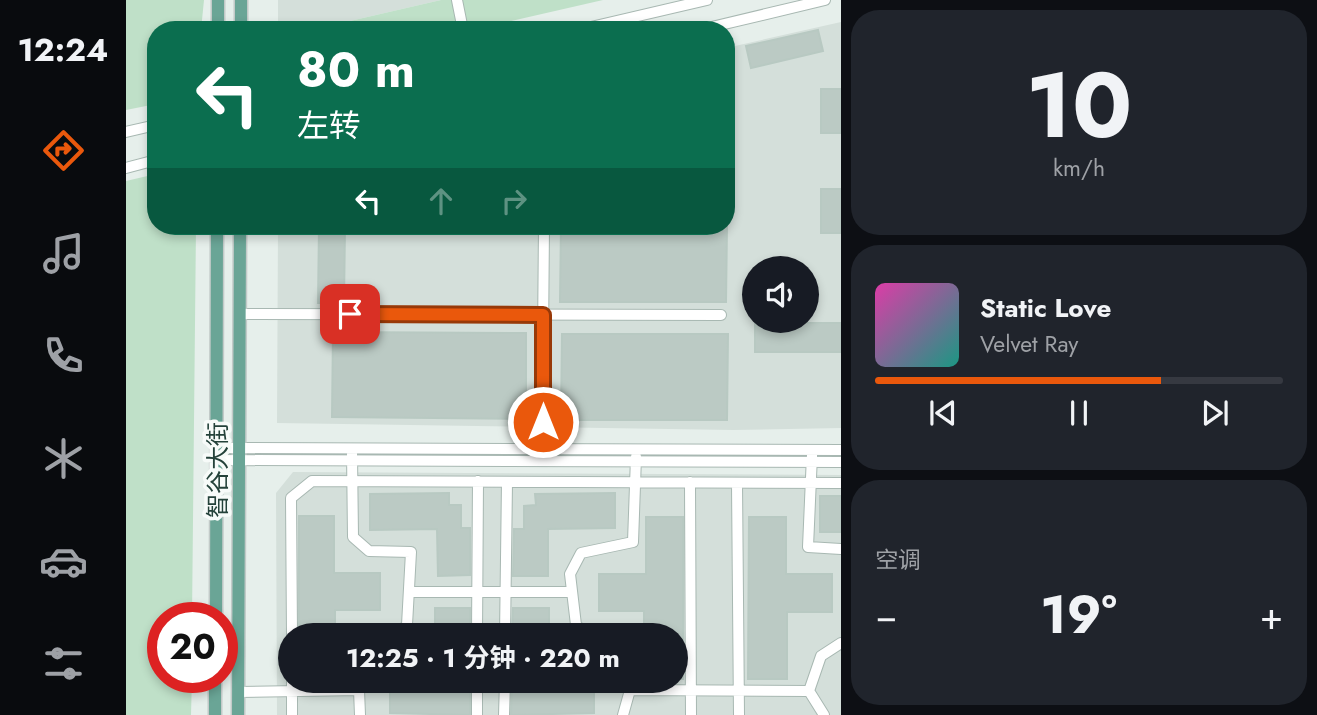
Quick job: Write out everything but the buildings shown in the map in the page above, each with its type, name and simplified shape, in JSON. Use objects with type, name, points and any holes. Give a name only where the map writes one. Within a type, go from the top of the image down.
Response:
[{"type":"main road","points":[[218,0],[218,21]]},
{"type":"main road","points":[[240,0],[241,21]]},
{"type":"main road","name":"智谷大街","points":[[216,602],[217,235]]},
{"type":"main road","name":"智谷大街","points":[[238,692],[240,235]]},
{"type":"main road","points":[[215,693],[215,715]]},
{"type":"main road","name":"智谷大街","points":[[237,715],[238,693]]},
{"type":"street","points":[[457,0],[461,21]]},
{"type":"street","points":[[617,21],[707,0]]},
{"type":"street","points":[[735,21],[825,0]]},
{"type":"street","points":[[126,132],[147,127]]},
{"type":"street","points":[[126,167],[147,162]]},
{"type":"street","points":[[542,449],[544,235]]},
{"type":"street","points":[[240,314],[721,315]]},
{"type":"street","points":[[352,454],[542,449],[841,462]]},
{"type":"street","points":[[812,450],[808,547],[841,549]]},
{"type":"street","points":[[216,454],[636,455],[841,450]]},
{"type":"street","points":[[352,454],[352,537],[369,551],[411,552],[407,623]]},
{"type":"street","points":[[576,623],[570,574],[581,553],[633,542],[636,455]]},
{"type":"street","points":[[292,623],[291,498],[312,481],[841,483]]},
{"type":"street","points":[[477,623],[478,481]]},
{"type":"street","points":[[505,623],[507,482]]},
{"type":"street","points":[[690,482],[691,715]]},
{"type":"street","points":[[737,483],[739,715]]},
{"type":"street","points":[[408,592],[572,592]]},
{"type":"street","points":[[809,691],[821,656],[841,643]]},
{"type":"street","points":[[238,692],[278,688]]},
{"type":"street","points":[[688,690],[809,691]]},
{"type":"street","points":[[809,691],[824,715]]},
{"type":"street","points":[[292,693],[292,715]]},
{"type":"street","points":[[360,715],[361,693]]},
{"type":"street","points":[[477,693],[477,715]]},
{"type":"street","points":[[504,715],[505,693]]},
{"type":"street","points":[[623,715],[627,693]]},
{"type":"shaded area","points":[[278,0],[441,0],[350,21],[278,21]]},
{"type":"shaded area","points":[[841,22],[841,428],[733,430],[277,423],[278,235],[735,235],[735,46]]},
{"type":"shaded area","points":[[293,472],[841,475],[841,715],[277,715],[276,493]]},
{"type":"green space","points":[[126,0],[204,0],[202,21],[147,21],[147,106],[126,110]]},
{"type":"green space","points":[[441,0],[603,0],[511,21],[350,21]]},
{"type":"green space","points":[[147,176],[147,235],[196,235],[192,602],[147,602],[147,693],[192,693],[191,715],[126,715],[126,181]]},
{"type":"route","points":[[350,314],[543,315],[543,422]]}]
